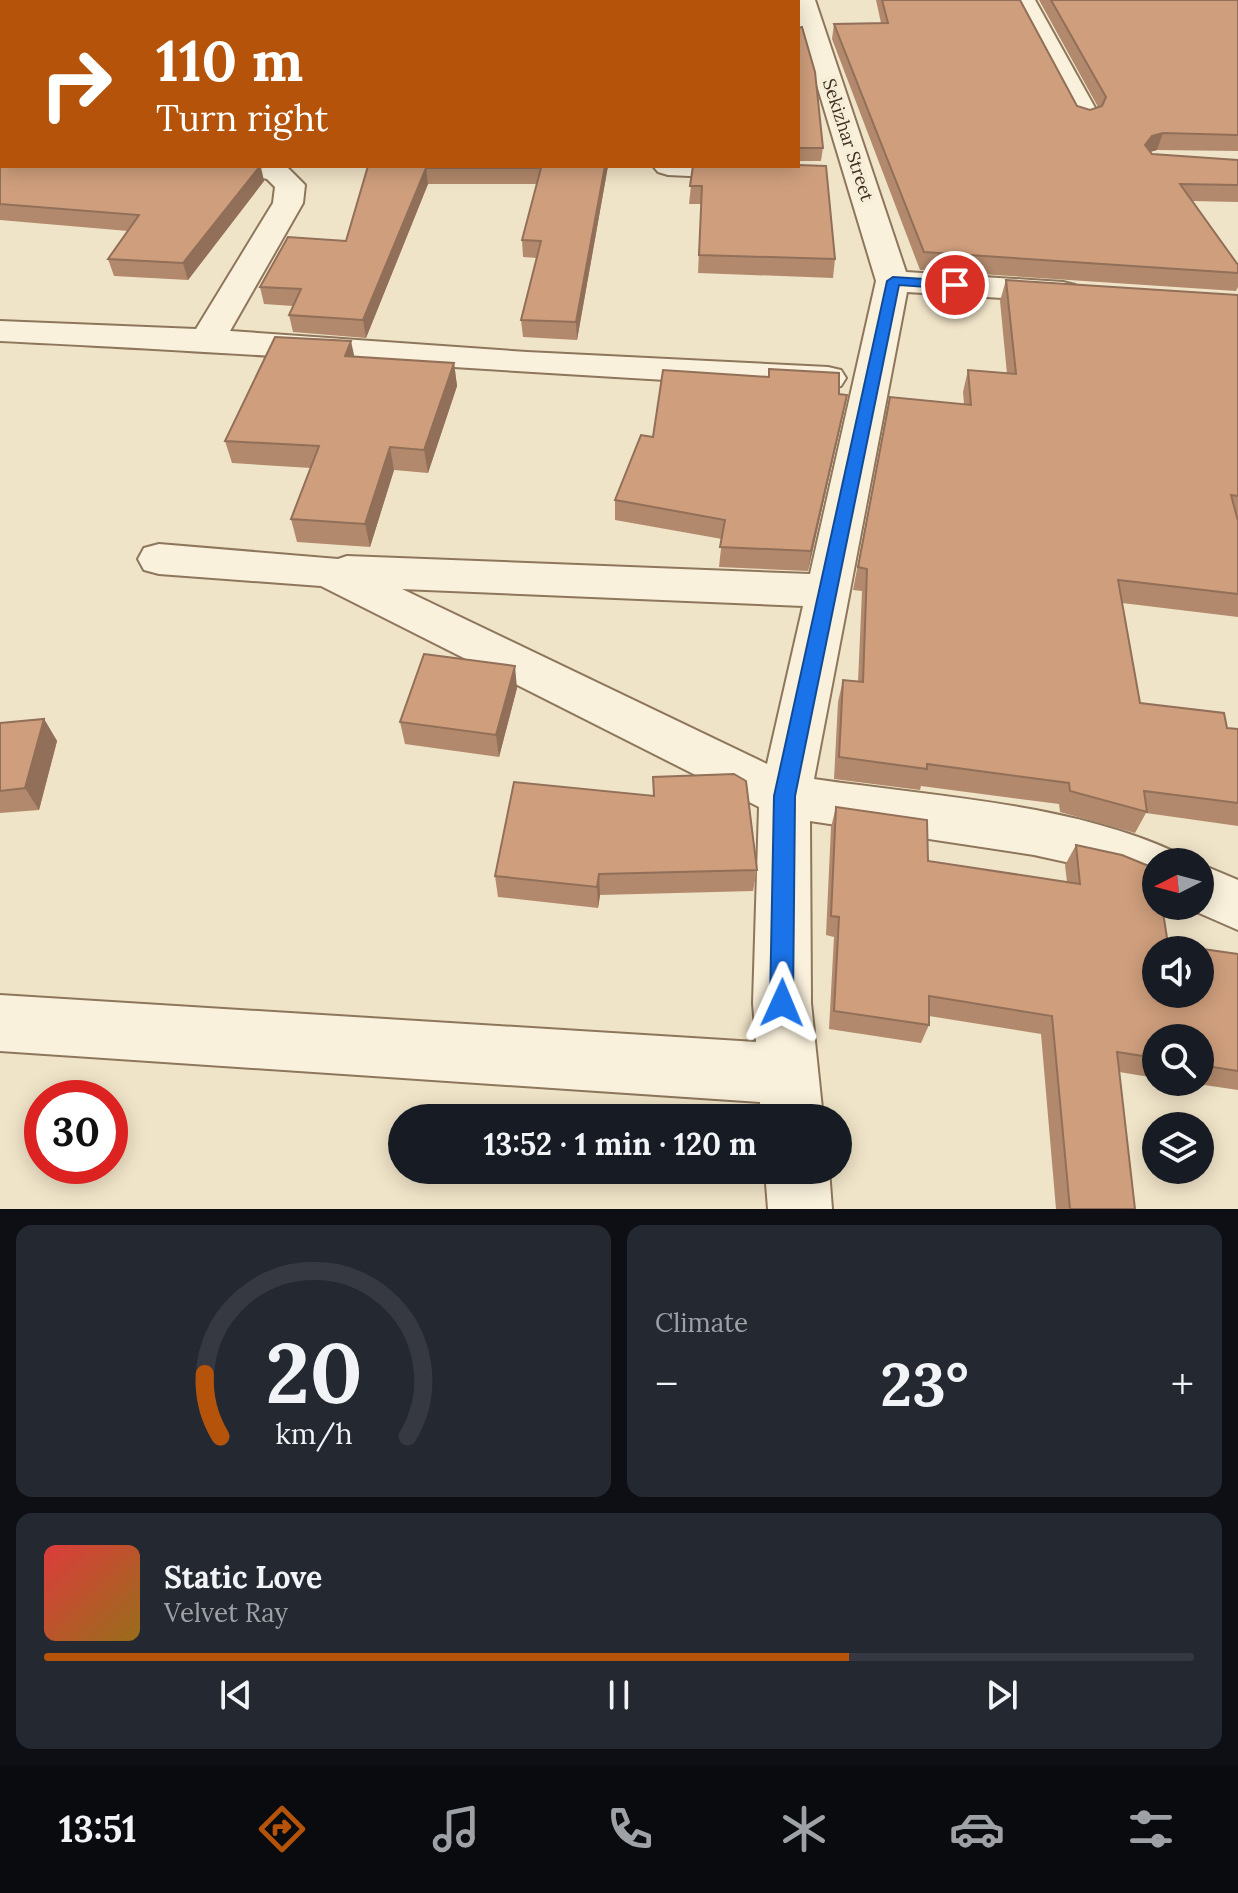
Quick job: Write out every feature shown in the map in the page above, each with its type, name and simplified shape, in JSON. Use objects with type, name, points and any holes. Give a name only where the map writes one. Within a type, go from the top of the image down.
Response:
[{"type":"street","name":"Sekizhar Street","points":[[803,0],[828,79],[844,174],[893,281]]},
{"type":"street","points":[[1023,0],[1085,115]]},
{"type":"street","points":[[800,79],[828,79]]},
{"type":"street","points":[[207,340],[288,203],[290,185],[277,173],[257,168]]},
{"type":"street","points":[[715,168],[786,171]]},
{"type":"street","points":[[0,1023],[790,1096],[782,1003],[785,796],[893,281],[1092,294]]},
{"type":"street","points":[[0,331],[207,340],[527,363],[872,381]]},
{"type":"street","points":[[159,559],[328,571],[829,591]]},
{"type":"street","points":[[328,571],[785,796],[1034,833],[1120,851],[1142,861]]},
{"type":"street","points":[[1214,895],[1238,906]]},
{"type":"street","points":[[798,1184],[800,1209]]},
{"type":"building","points":[[882,0],[1020,0],[1077,106],[1090,110],[1102,106],[1106,97],[1051,0],[1238,0],[1238,135],[1163,133],[1152,136],[1145,145],[1152,154],[1238,160],[1238,185],[1180,184],[1238,265],[1238,273],[924,252],[834,24],[888,23]]},
{"type":"building","points":[[800,28],[815,72],[823,148],[800,148]]},
{"type":"building","points":[[826,166],[835,259],[699,255],[702,186],[690,186],[693,168]]},
{"type":"building","points":[[0,168],[258,168],[183,263],[108,259],[139,215],[0,204]]},
{"type":"building","points":[[367,168],[426,168],[363,320],[289,315],[301,289],[260,287],[288,237],[346,241]]},
{"type":"building","points":[[541,168],[605,168],[576,322],[521,320],[541,241],[522,240]]},
{"type":"building","points":[[1006,280],[1238,295],[1238,496],[1231,495],[1238,521],[1238,594],[1118,580],[1140,703],[1224,713],[1227,728],[1238,729],[1238,803],[1144,791],[1147,812],[1070,791],[1069,783],[927,764],[927,769],[839,757],[843,680],[863,682],[867,569],[858,567],[890,397],[971,405],[968,370],[1016,374]]},
{"type":"building","points":[[275,337],[351,341],[345,356],[454,363],[424,450],[390,447],[365,524],[291,519],[319,446],[225,441]]},
{"type":"building","points":[[769,369],[839,373],[839,394],[847,395],[811,551],[720,547],[725,520],[615,500],[641,435],[653,437],[663,370],[769,377]]},
{"type":"building","points":[[424,654],[515,666],[496,735],[400,722]]},
{"type":"building","points":[[44,719],[25,788],[0,791],[0,723]]},
{"type":"building","points":[[734,774],[746,781],[757,870],[599,874],[597,887],[495,876],[514,782],[654,796],[653,777]]},
{"type":"building","points":[[836,807],[927,820],[928,861],[1080,884],[1076,845],[1122,855],[1142,863],[1142,920],[1164,920],[1167,936],[1142,936],[1142,1008],[1214,1008],[1214,951],[1238,954],[1238,1071],[1214,1067],[1214,1024],[1142,1024],[1142,1056],[1117,1052],[1135,1209],[1070,1209],[1052,1016],[929,996],[929,1025],[834,1011],[839,917],[831,916]]},
{"type":"route","points":[[782,1003],[785,796],[893,281],[955,285]]}]
